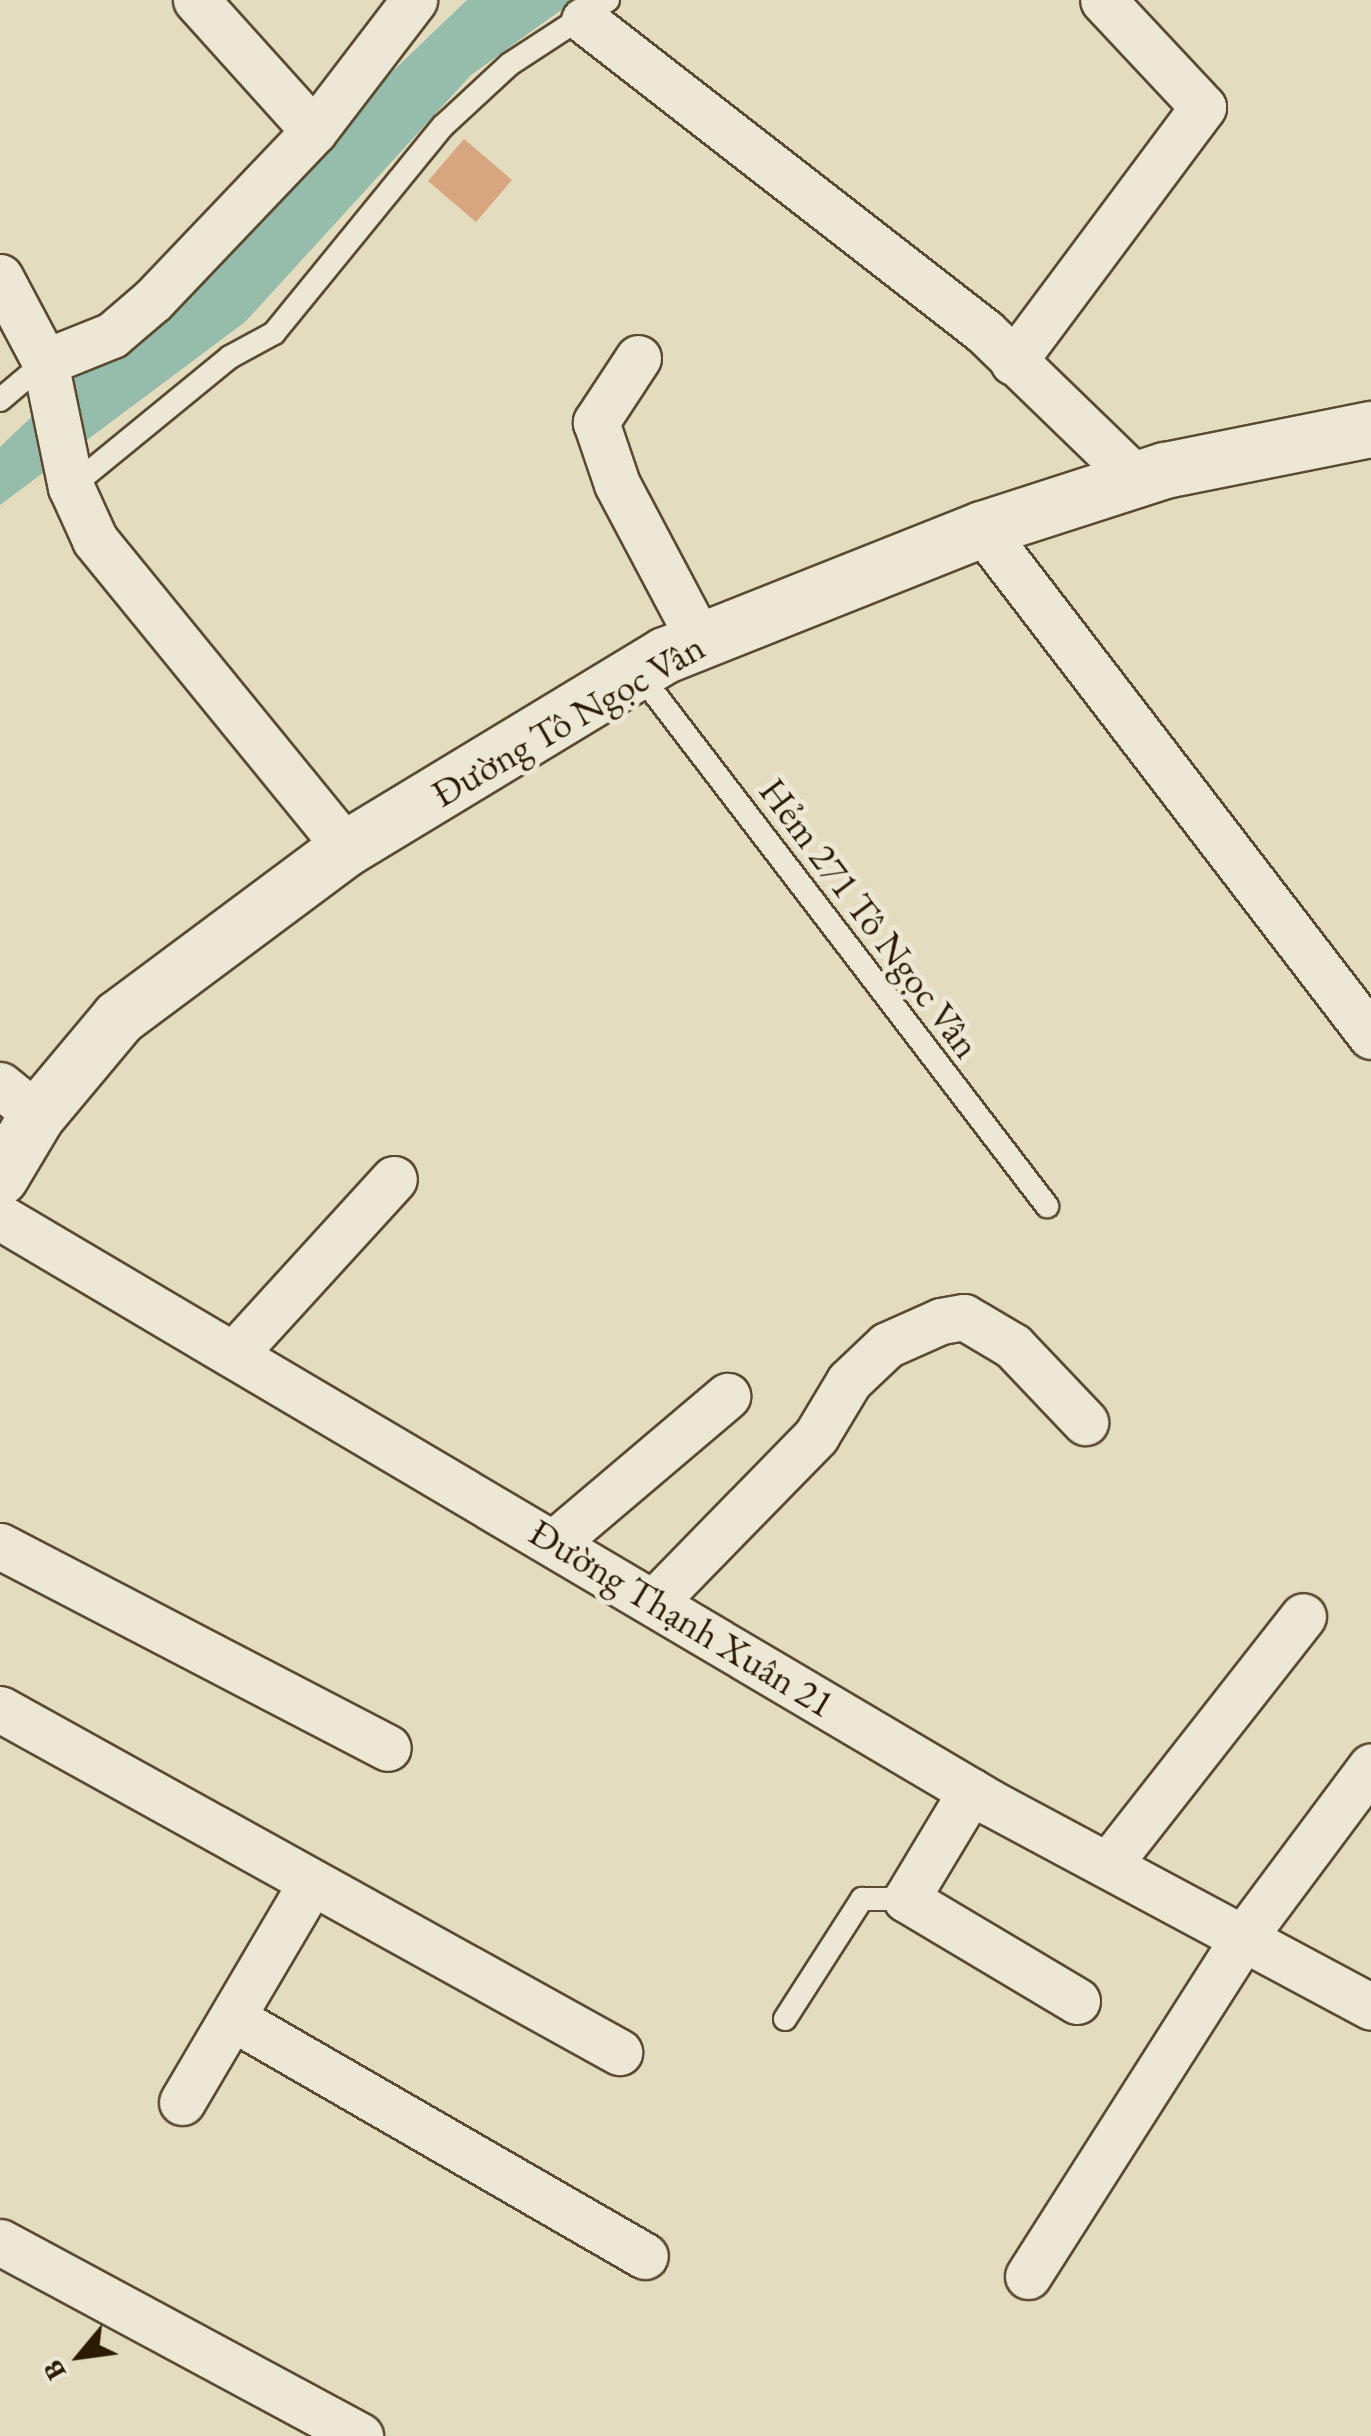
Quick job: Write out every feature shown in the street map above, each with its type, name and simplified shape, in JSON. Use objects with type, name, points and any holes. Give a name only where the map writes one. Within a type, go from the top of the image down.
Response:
[{"type":"street","points":[[196,0],[314,131]]},
{"type":"street","points":[[47,375],[112,334],[153,300],[314,131],[414,0]]},
{"type":"street","points":[[1013,362],[1203,107],[1103,0]]},
{"type":"street","points":[[596,10],[1013,362],[1139,481]]},
{"type":"street","points":[[0,277],[47,375],[70,487],[95,540],[346,848]]},
{"type":"street","points":[[638,358],[596,422],[617,484],[700,641]]},
{"type":"street","name":"Đường Tô Ngọc Vân","points":[[0,1177],[18,1100],[119,1017],[346,848],[638,672],[700,641],[982,529],[1139,481],[1371,428]]},
{"type":"street","points":[[982,529],[1371,1036]]},
{"type":"street","points":[[234,1354],[394,1179]]},
{"type":"street","name":"Đường Thạnh Xuân 21","points":[[0,1217],[556,1542],[971,1791],[1371,2007]]},
{"type":"street","points":[[655,1601],[816,1436],[849,1381],[888,1345],[941,1321],[964,1317],[1013,1346],[1085,1422]]},
{"type":"street","points":[[556,1542],[728,1396]]},
{"type":"street","points":[[0,1546],[388,1748]]},
{"type":"street","points":[[1108,1865],[1302,1616]]},
{"type":"street","points":[[0,1709],[310,1886],[619,2052]]},
{"type":"street","points":[[1028,2276],[1243,1938],[1371,1766]]},
{"type":"street","points":[[971,1791],[906,1899],[1077,2002]]},
{"type":"street","points":[[182,2102],[236,2020],[310,1886]]},
{"type":"street","points":[[236,2020],[645,2256]]},
{"type":"street","points":[[0,2242],[360,2436]]},
{"type":"lane","points":[[70,487],[230,357],[274,333],[443,126],[510,64],[596,10]]},
{"type":"lane","points":[[0,400],[47,375]]},
{"type":"lane","name":"Hẻm 271 Tô Ngọc Vân","points":[[638,672],[1047,1206]]},
{"type":"lane","points":[[785,2019],[862,1899],[906,1899]]},
{"type":"shaded area","points":[[467,0],[575,0],[471,75],[245,322],[0,505],[0,447]]},
{"type":"building","points":[[464,139],[512,180],[476,222],[428,181]]}]
